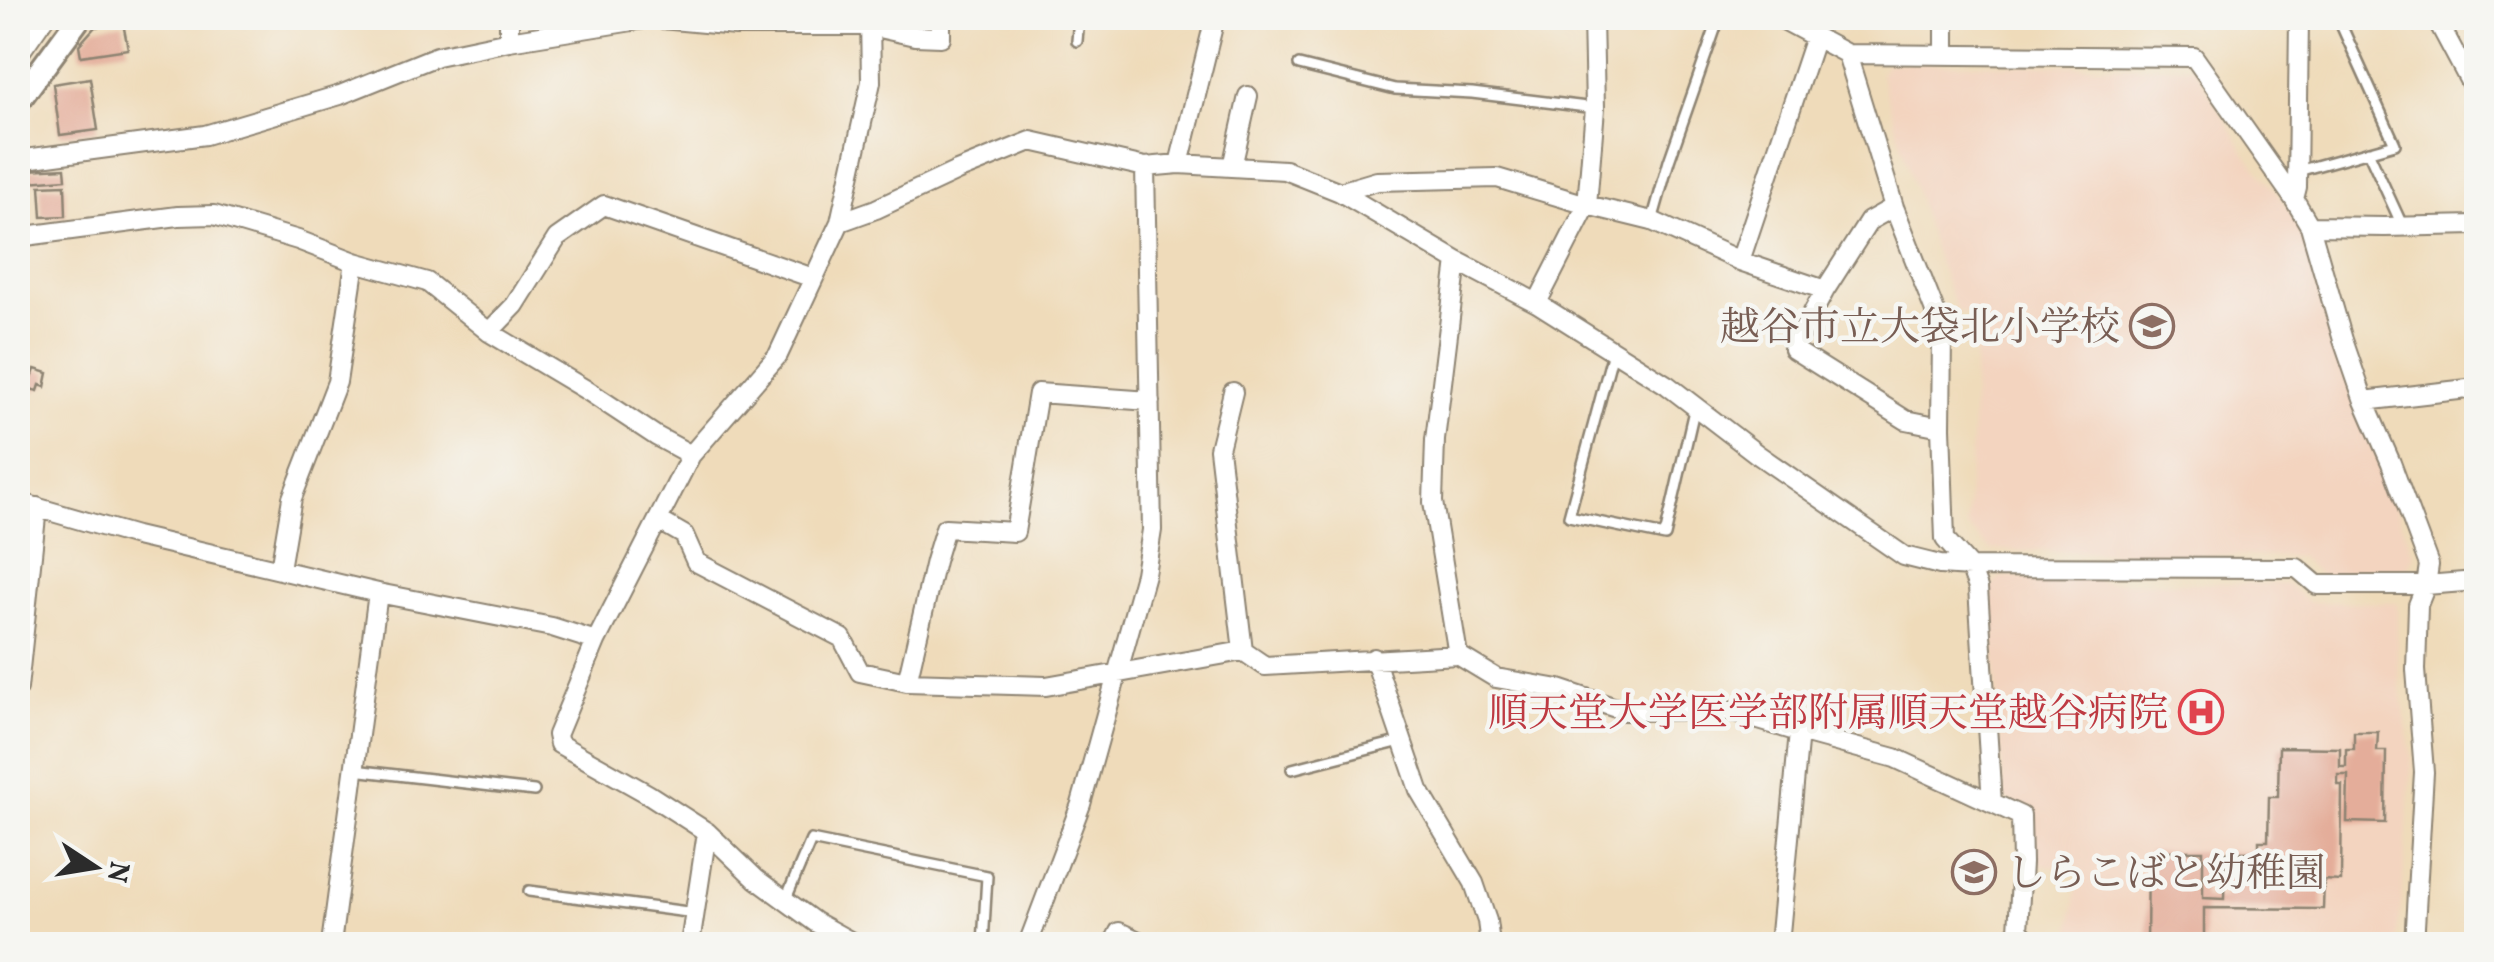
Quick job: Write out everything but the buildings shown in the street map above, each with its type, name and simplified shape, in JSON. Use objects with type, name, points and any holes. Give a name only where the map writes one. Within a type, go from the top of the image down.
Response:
[{"type":"street","points":[[18,55],[44,18]]},
{"type":"street","points":[[18,101],[79,18]]},
{"type":"street","points":[[508,41],[509,18]]},
{"type":"street","points":[[18,160],[205,136],[340,95],[437,56],[651,18],[736,26],[870,22],[915,36],[941,37],[941,18]]},
{"type":"street","points":[[1180,164],[1210,18]]},
{"type":"street","points":[[1537,303],[1587,205],[1595,108],[1593,18]]},
{"type":"street","points":[[1780,18],[1847,54],[2194,57],[2310,226],[2364,401],[2429,564],[2418,605],[2416,670],[2424,772],[2414,944],[2476,944]]},
{"type":"street","points":[[1945,18],[1945,55]]},
{"type":"street","points":[[2436,18],[2471,74],[2476,94]]},
{"type":"street","points":[[2294,21],[2298,171],[2294,199]]},
{"type":"street","points":[[855,944],[785,900],[707,832],[559,744],[557,735],[596,641],[692,455],[778,355],[840,222],[872,82],[870,22]]},
{"type":"street","points":[[1740,261],[1815,36]]},
{"type":"street","points":[[1847,54],[1894,208],[1942,337],[1945,539],[1970,567],[1978,588],[1992,803]]},
{"type":"street","points":[[1232,167],[1248,96]]},
{"type":"street","points":[[840,222],[1031,141],[1145,167],[1180,164],[1286,170],[1340,192],[1537,303],[1668,385],[1770,463],[1904,556],[1970,567],[2297,568],[2317,585],[2426,586],[2476,581]]},
{"type":"street","points":[[1028,944],[1081,804],[1145,574],[1152,530],[1145,167]]},
{"type":"street","points":[[1340,192],[1377,181],[1498,178],[1652,221],[1740,261],[1825,290]]},
{"type":"street","points":[[489,332],[515,305],[557,238],[604,205],[813,278]]},
{"type":"street","points":[[1894,208],[1868,222],[1793,348],[1906,420],[1941,427]]},
{"type":"street","points":[[18,237],[178,216],[214,215],[298,240],[355,262],[427,282],[489,332],[692,455]]},
{"type":"street","points":[[2310,226],[2476,225]]},
{"type":"street","points":[[1457,261],[1435,440],[1433,502],[1458,655]]},
{"type":"street","points":[[280,570],[292,498],[337,382],[355,262]]},
{"type":"street","points":[[2364,401],[2476,388]]},
{"type":"street","points":[[1233,392],[1219,449],[1243,651]]},
{"type":"street","points":[[907,682],[945,528],[1015,532],[1038,393],[1150,401]]},
{"type":"street","points":[[18,502],[136,536],[378,594],[552,627],[596,641]]},
{"type":"street","points":[[18,688],[37,507]]},
{"type":"street","points":[[658,520],[684,536],[696,562],[842,638],[860,672],[907,682],[1046,686],[1243,651],[1265,666],[1458,655],[1496,678],[1559,688],[1624,712],[1726,710],[1895,758],[2020,816],[2018,930],[2031,944]]},
{"type":"street","points":[[331,944],[378,594]]},
{"type":"street","points":[[1374,658],[1419,790],[1474,883],[1488,920],[1490,944]]},
{"type":"street","points":[[1778,944],[1799,732]]},
{"type":"street","points":[[690,944],[707,832]]},
{"type":"street","points":[[1113,944],[1119,932],[1144,944]]},
{"type":"lane","points":[[1077,41],[1079,18]]},
{"type":"lane","points":[[1652,221],[1719,18]]},
{"type":"lane","points":[[2298,171],[2395,144],[2338,18]]},
{"type":"lane","points":[[1299,65],[1396,89],[1595,108]]},
{"type":"lane","points":[[2368,152],[2402,225]]},
{"type":"lane","points":[[1613,351],[1569,516],[1665,536],[1695,406]]},
{"type":"lane","points":[[1292,769],[1402,741]]},
{"type":"lane","points":[[354,770],[534,791]]},
{"type":"lane","points":[[785,900],[811,840],[986,876],[983,944]]},
{"type":"lane","points":[[528,892],[695,913]]},
{"type":"shaded area","name":"越谷市立大袋北小学校","points":[[1887,63],[2194,67],[2246,154],[2301,225],[2331,339],[2414,556],[2403,576],[2323,578],[2300,557],[1991,550],[1967,526],[1977,314],[1957,312],[1933,248],[1880,74]]},
{"type":"shaded area","name":"順天堂大学医学部附属順天堂越谷病院","points":[[2000,577],[2287,584],[2308,602],[2397,603],[2397,663],[2412,762],[2396,944],[2069,944],[2079,869],[2034,864],[2031,814],[2004,798],[1990,588]]},
{"type":"place","name":"越谷市立大袋北小学校","points":[[2152,326]]},
{"type":"place","name":"順天堂大学医学部附属順天堂越谷病院","points":[[2201,712]]},
{"type":"place","name":"しらこばと幼稚園","points":[[1974,872]]}]
